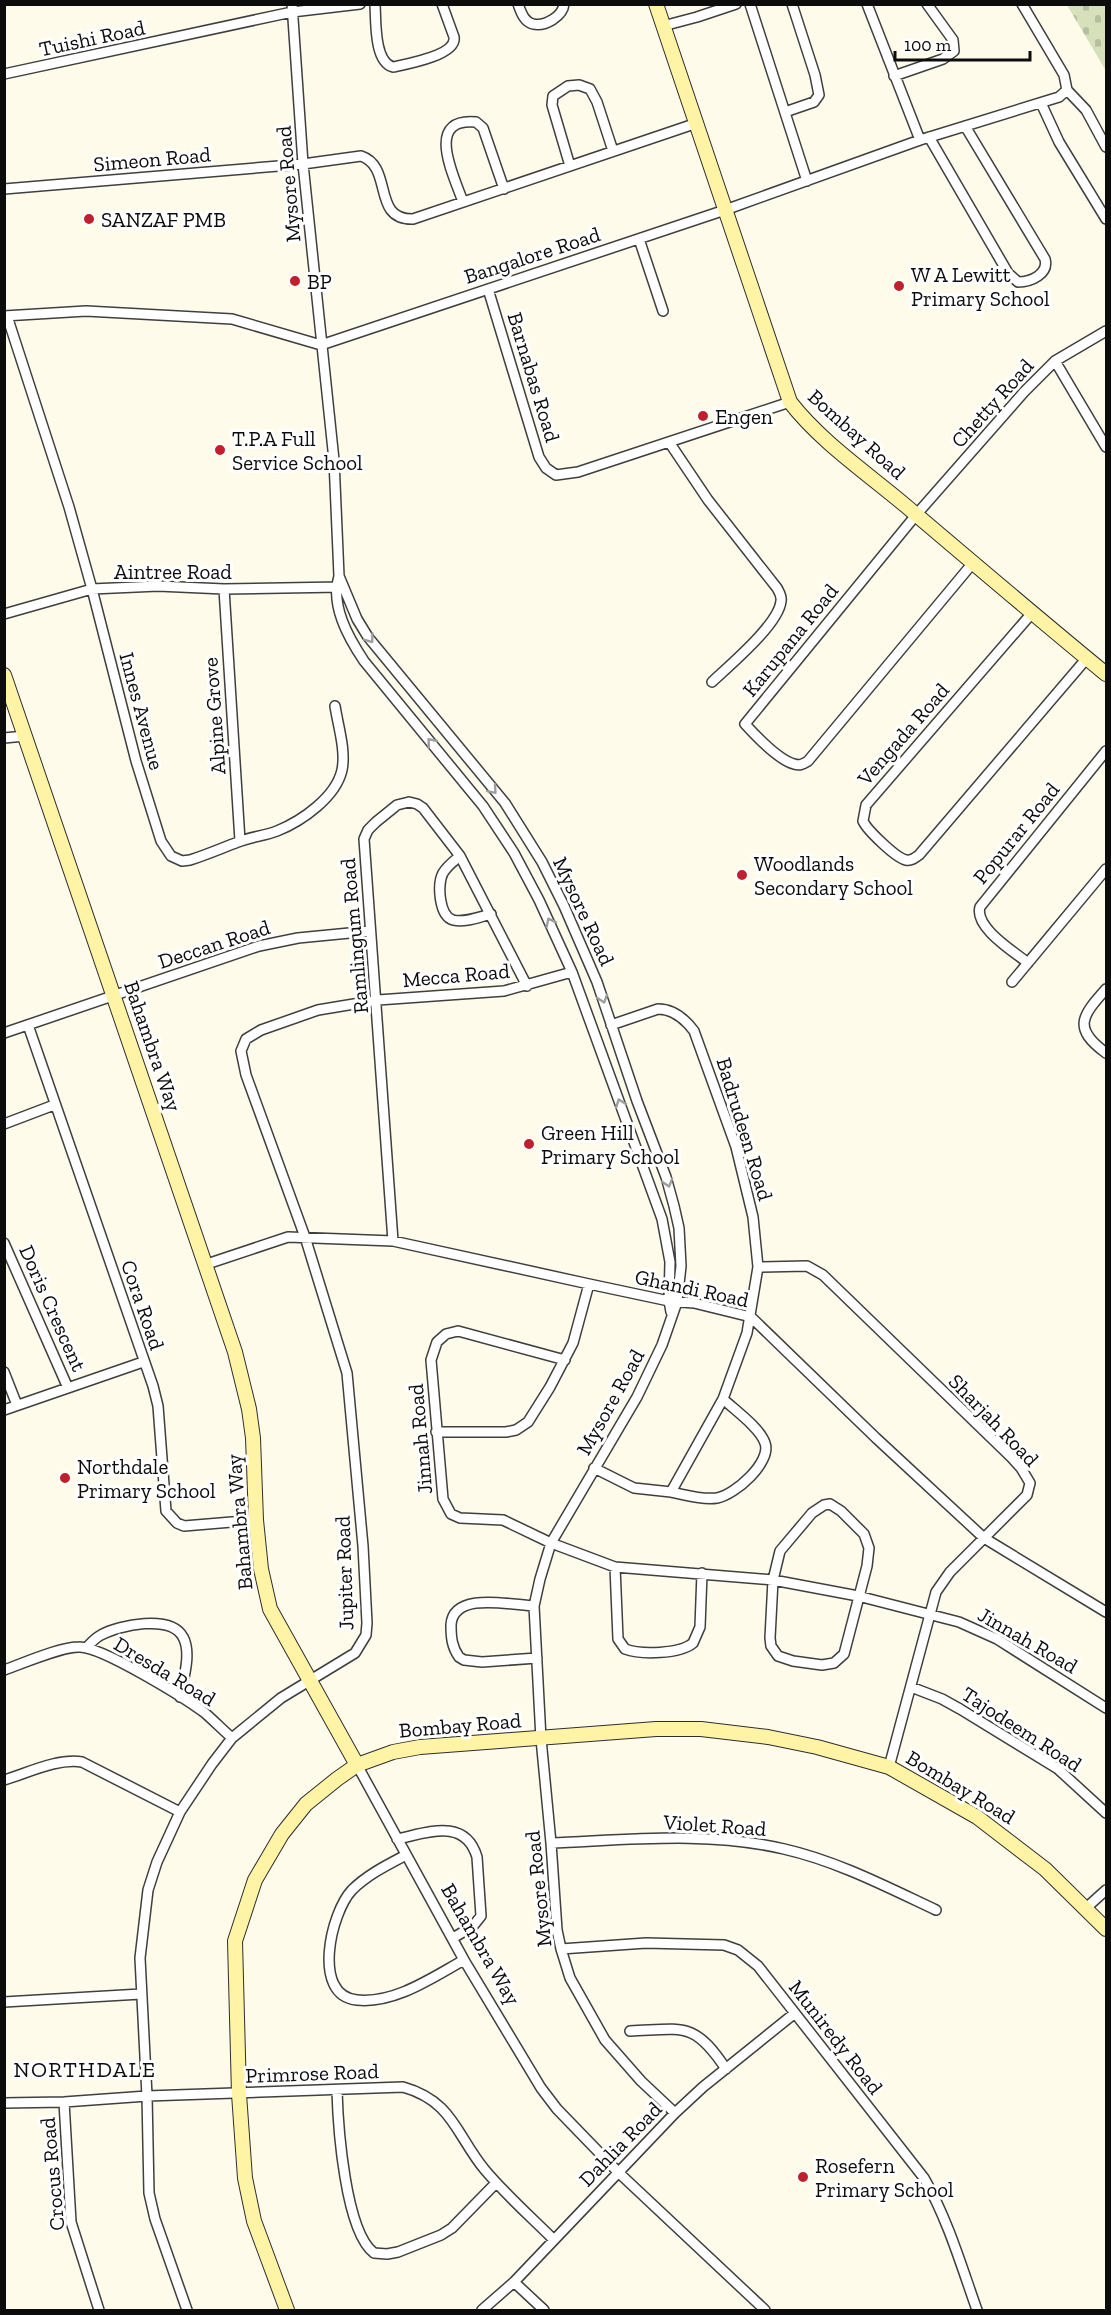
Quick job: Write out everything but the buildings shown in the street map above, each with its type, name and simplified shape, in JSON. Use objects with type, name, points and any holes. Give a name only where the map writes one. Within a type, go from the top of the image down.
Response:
[{"type":"street","name":"Tuishi Road","points":[[4,74],[292,8],[360,4]]},
{"type":"street","points":[[375,4],[381,59],[393,67],[443,53],[453,46],[454,37],[441,4]]},
{"type":"street","points":[[518,4],[525,19],[533,24],[539,24],[555,19],[562,13],[564,4]]},
{"type":"street","name":"Bombay Road","points":[[656,4],[790,402],[804,420],[972,564],[1107,674]]},
{"type":"street","points":[[663,26],[736,4]]},
{"type":"street","points":[[750,4],[807,181]]},
{"type":"street","points":[[785,112],[814,102],[819,95],[815,75],[792,4]]},
{"type":"street","points":[[867,4],[894,76],[924,139],[1008,273],[1018,282],[1029,281],[1044,269],[1045,259],[965,126]]},
{"type":"street","points":[[894,76],[944,59],[954,51],[953,40],[927,4]]},
{"type":"street","points":[[1022,4],[1064,75],[1063,94],[1086,110],[1107,147]]},
{"type":"street","name":"Mysore Road","points":[[292,8],[303,164],[335,482],[340,609],[350,640],[364,661],[483,806],[500,830],[539,900],[572,972],[662,1219],[670,1263],[673,1301]]},
{"type":"street","points":[[570,166],[552,105],[553,96],[563,88],[579,85],[590,89],[597,102],[613,151]]},
{"type":"street","name":"Bangalore Road","points":[[321,345],[725,210],[924,139],[1063,94]]},
{"type":"street","points":[[1041,103],[1059,142],[1107,219]]},
{"type":"street","points":[[504,189],[483,128],[476,122],[464,123],[450,130],[445,141],[446,153],[463,202],[504,189],[697,123]]},
{"type":"street","name":"Simeon Road","points":[[4,189],[303,164],[355,156],[367,158],[378,172],[391,212],[399,218],[412,219],[463,202]]},
{"type":"street","points":[[639,239],[663,311]]},
{"type":"street","name":"Barnabas Road","points":[[488,289],[539,457],[550,472],[563,475],[578,472],[790,402]]},
{"type":"street","points":[[6,316],[86,312],[232,319],[321,345]]},
{"type":"street","name":"Innes Avenue","points":[[6,316],[92,589],[136,761],[166,849],[171,856],[182,861],[277,831],[291,824],[334,790],[342,769],[335,706]]},
{"type":"street","name":"Chetty Road","points":[[916,515],[1024,392],[1055,361],[1107,331]]},
{"type":"street","points":[[1055,361],[1107,447]]},
{"type":"street","points":[[669,442],[708,500],[781,596],[779,607],[768,627],[712,682]]},
{"type":"street","name":"Karupana Road","points":[[916,515],[745,723],[764,742],[792,764],[802,764],[808,761],[972,564]]},
{"type":"street","name":"Aintree Road","points":[[4,614],[92,589],[158,586],[224,589],[340,587]]},
{"type":"street","name":"Mysore Road","points":[[340,587],[368,637],[505,803],[542,862],[577,933],[597,982],[637,1101],[666,1177],[674,1206],[680,1256],[672,1312],[662,1345],[637,1397],[551,1543],[534,1606],[541,1739],[557,1930],[561,1949],[570,1978],[605,2040],[641,2081],[675,2114]]},
{"type":"street","name":"Alpine Grove","points":[[224,589],[240,841]]},
{"type":"street","name":"Vengada Road","points":[[1032,613],[866,805],[863,821],[866,827],[894,852],[904,860],[910,860],[919,855],[1087,658]]},
{"type":"street","name":"Bahambra Way","points":[[4,675],[207,1264],[235,1352],[249,1409],[253,1438],[256,1520],[261,1569],[270,1609],[464,1960],[541,2088],[556,2109],[618,2172],[765,2310]]},
{"type":"street","points":[[4,738],[25,736]]},
{"type":"street","name":"Popurar Road","points":[[1028,963],[987,929],[980,918],[981,907],[985,898],[1107,751]]},
{"type":"street","name":"Ramlingum Road","points":[[393,1241],[378,1000],[370,931],[364,838],[368,830],[390,810],[403,802],[417,804],[434,822],[460,856],[526,986]]},
{"type":"street","points":[[460,856],[443,872],[440,880],[445,915],[449,919],[460,921],[491,914]]},
{"type":"street","points":[[1012,982],[1107,869]]},
{"type":"street","name":"Deccan Road","points":[[4,1033],[278,942],[370,931]]},
{"type":"street","name":"Mecca Road","points":[[378,1000],[478,994],[526,986],[572,972]]},
{"type":"street","points":[[1107,988],[1084,1020],[1085,1033],[1092,1042],[1107,1053]]},
{"type":"street","name":"Jupiter Road","points":[[187,2310],[155,2219],[149,2193],[140,1958],[148,1890],[157,1862],[180,1812],[232,1738],[281,1698],[355,1653],[366,1635],[367,1623],[363,1546],[347,1373],[305,1237],[246,1075],[241,1051],[243,1044],[252,1034],[261,1030],[336,1005],[378,1000]]},
{"type":"street","name":"Badrudeen Road","points":[[611,1025],[658,1009],[666,1009],[681,1017],[694,1031],[736,1147],[753,1217],[758,1267],[751,1317],[740,1355],[723,1399],[671,1492]]},
{"type":"street","name":"Cora Road","points":[[28,1025],[158,1406],[164,1498],[170,1517],[184,1526],[256,1520]]},
{"type":"street","points":[[4,1124],[54,1105]]},
{"type":"street","name":"Ghandi Road","points":[[207,1264],[288,1237],[393,1241],[589,1284],[694,1303],[751,1317],[984,1538],[1107,1612]]},
{"type":"street","name":"Doris Crescent","points":[[4,1243],[68,1388]]},
{"type":"street","name":"Sharjah Road","points":[[758,1267],[807,1266],[823,1275],[1021,1467],[1030,1483],[1027,1495],[940,1583],[929,1614],[889,1767]]},
{"type":"street","points":[[436,1432],[506,1432],[522,1427],[536,1413],[565,1360],[579,1325],[589,1284]]},
{"type":"street","name":"Jinnah Road","points":[[565,1360],[458,1331],[446,1334],[436,1342],[431,1360],[436,1432],[443,1499],[451,1514],[460,1518],[503,1520],[551,1543],[615,1566],[773,1580],[858,1596],[959,1622],[987,1634],[1107,1708]]},
{"type":"street","points":[[4,1410],[143,1362]]},
{"type":"street","points":[[4,1372],[17,1405]]},
{"type":"street","points":[[594,1468],[634,1488],[710,1498],[726,1496],[735,1490],[764,1459],[766,1451],[764,1439],[723,1399]]},
{"type":"street","points":[[830,1504],[841,1511],[864,1534],[869,1556],[847,1646],[839,1660],[822,1665],[793,1661],[778,1656],[771,1646],[773,1580],[784,1544],[812,1513],[824,1505],[830,1504]]},
{"type":"street","points":[[615,1566],[618,1639],[625,1649],[641,1652],[681,1649],[693,1643],[700,1627],[702,1573]]},
{"type":"street","points":[[534,1606],[487,1603],[464,1605],[454,1613],[451,1622],[452,1642],[459,1657],[464,1660],[482,1662],[537,1658]]},
{"type":"street","points":[[87,1647],[101,1635],[132,1624],[146,1623],[173,1628],[183,1635],[185,1642],[184,1675],[180,1696]]},
{"type":"street","name":"Dresda Road","points":[[4,1670],[73,1647],[87,1647],[180,1696],[206,1714],[232,1738]]},
{"type":"street","name":"Tajodeem Road","points":[[911,1687],[942,1699],[1058,1769],[1107,1812]]},
{"type":"street","name":"Bombay Road","points":[[287,2310],[247,2196],[239,2094],[235,1941],[245,1905],[267,1857],[294,1819],[319,1793],[357,1765],[393,1752],[420,1747],[656,1729],[701,1729],[768,1737],[817,1747],[889,1767],[977,1817],[1045,1869],[1107,1929]]},
{"type":"street","points":[[4,1780],[61,1763],[82,1762],[180,1812]]},
{"type":"street","points":[[397,1839],[447,1830],[456,1831],[467,1838],[475,1848],[481,1916],[473,1926],[453,1938]]},
{"type":"street","name":"Violet Road","points":[[551,1843],[705,1839],[785,1849],[842,1868],[936,1910]]},
{"type":"street","points":[[406,1855],[373,1873],[351,1891],[342,1904],[330,1946],[330,1970],[334,1986],[344,1996],[351,1999],[375,2000],[404,1991],[464,1960]]},
{"type":"street","points":[[1086,1908],[1107,1890]]},
{"type":"street","name":"Muniredy Road","points":[[561,1949],[646,1943],[724,1945],[738,1950],[752,1961],[924,2178],[948,2226],[977,2310]]},
{"type":"street","points":[[4,2002],[141,1994]]},
{"type":"street","name":"Dahlia Road","points":[[482,2310],[514,2283],[675,2114],[795,2013]]},
{"type":"street","points":[[630,2031],[671,2030],[697,2034],[711,2048],[726,2069]]},
{"type":"street","name":"Primrose Road","points":[[4,2103],[404,2087],[428,2096],[452,2120],[476,2158],[496,2183],[554,2240]]},
{"type":"street","points":[[337,2091],[340,2146],[345,2179],[363,2238],[374,2253],[398,2252],[441,2235],[452,2228],[496,2183]]},
{"type":"street","name":"Crocus Road","points":[[64,2102],[71,2222],[99,2310]]},
{"type":"street","points":[[514,2283],[544,2310]]},
{"type":"green space","points":[[1067,5],[1106,5],[1106,71]]},
{"type":"place","name":"SANZAF PMB","points":[[89,219]]},
{"type":"place","name":"BP","points":[[295,281]]},
{"type":"place","name":"W A Lewitt Primary School","points":[[899,286]]},
{"type":"place","name":"Engen","points":[[703,416]]},
{"type":"place","name":"T.P.A Full Service School","points":[[220,450]]},
{"type":"place","name":"Woodlands Secondary School","points":[[742,875]]},
{"type":"place","name":"Green Hill Primary School","points":[[529,1144]]},
{"type":"place","name":"Northdale Primary School","points":[[65,1478]]},
{"type":"place","name":"Rosefern Primary School","points":[[803,2177]]},
{"type":"district","name":"NORTHDALE","points":[[85,2069]]}]
